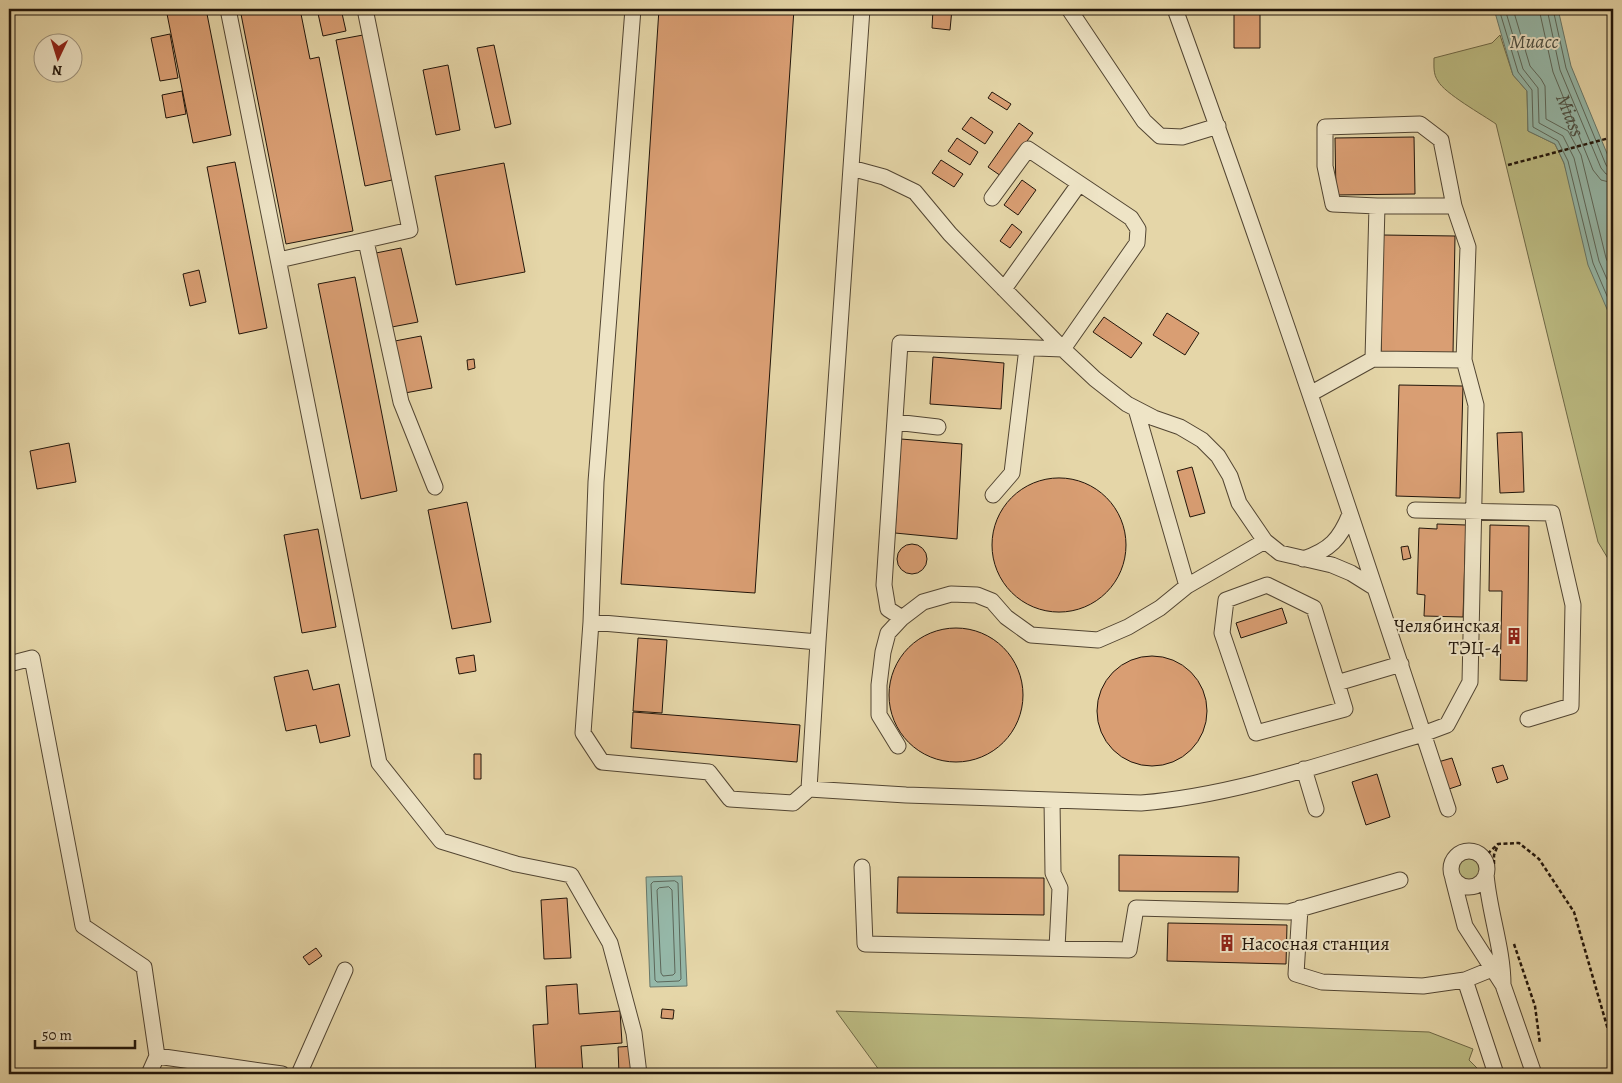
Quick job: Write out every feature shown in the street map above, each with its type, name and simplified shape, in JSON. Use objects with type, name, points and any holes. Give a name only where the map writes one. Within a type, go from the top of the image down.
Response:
[{"type":"street","points":[[228,9],[379,763],[441,841],[516,864],[571,875],[610,943],[634,1033],[639,1074]]},
{"type":"street","points":[[279,260],[410,230],[366,9]]},
{"type":"street","points":[[634,9],[596,482],[591,622],[583,733],[602,762],[709,772],[730,798],[793,803],[809,789],[906,795],[1142,803],[1171,801],[1242,787],[1423,734],[1447,725],[1470,682],[1476,405],[1464,360],[1468,247],[1454,206],[1441,140],[1420,124],[1325,126],[1325,166],[1333,204],[1454,206]]},
{"type":"street","points":[[809,789],[862,9]]},
{"type":"street","points":[[1069,9],[1144,121],[1160,136],[1182,137],[1218,126]]},
{"type":"street","points":[[1176,9],[1310,394],[1448,808]]},
{"type":"street","points":[[992,198],[1028,149],[1131,218],[1138,228],[1137,243],[1063,349]]},
{"type":"street","points":[[851,168],[884,177],[915,192],[950,234],[1095,379],[1127,404],[1180,427],[1202,440],[1218,456],[1230,476],[1239,503],[1265,540],[1280,553],[1332,565],[1375,588]]},
{"type":"street","points":[[1004,289],[1079,184]]},
{"type":"street","points":[[1373,359],[1376,206]]},
{"type":"street","points":[[366,241],[401,402],[435,487]]},
{"type":"street","points":[[902,618],[888,610],[884,585],[900,343],[1063,349]]},
{"type":"street","points":[[994,495],[1012,473],[1027,348]]},
{"type":"street","points":[[1310,394],[1373,359],[1464,360]]},
{"type":"street","points":[[1136,409],[1187,586]]},
{"type":"street","points":[[895,422],[938,427]]},
{"type":"street","points":[[1415,510],[1552,513],[1573,605],[1571,706],[1528,719]]},
{"type":"street","points":[[1303,559],[1319,554],[1332,544],[1343,531],[1350,514]]},
{"type":"street","points":[[898,746],[879,716],[879,684],[883,652],[888,632],[902,618],[923,602],[951,594],[977,595],[992,601],[1006,617],[1031,635],[1098,640],[1128,627],[1160,608],[1187,586],[1265,540]]},
{"type":"street","points":[[1267,585],[1314,608],[1337,683],[1345,709],[1256,733],[1222,634],[1226,600],[1267,585]]},
{"type":"street","points":[[591,622],[818,642]]},
{"type":"street","points":[[9,664],[32,658],[83,926],[144,967],[157,1056],[149,1074]]},
{"type":"street","points":[[1337,683],[1401,664]]},
{"type":"street","points":[[1304,769],[1316,809]]},
{"type":"street","points":[[1052,800],[1052,873],[1060,888],[1056,948]]},
{"type":"street","points":[[1503,985],[1503,966],[1488,892],[1490,873],[1482,858],[1474,852],[1465,852],[1452,862],[1451,867],[1465,926],[1503,985],[1534,1074]]},
{"type":"street","points":[[862,867],[865,944],[1129,950],[1136,908],[1289,912],[1400,880]]},
{"type":"street","points":[[1453,879],[1461,886],[1471,887],[1481,883],[1490,873]]},
{"type":"street","points":[[1300,908],[1296,974],[1322,982],[1423,986],[1465,980],[1492,969]]},
{"type":"street","points":[[300,1074],[345,970]]},
{"type":"street","points":[[1465,980],[1496,1074]]},
{"type":"street","points":[[157,1056],[282,1074]]},
{"type":"path","points":[[1508,165],[1613,137]]},
{"type":"path","points":[[1482,858],[1498,844],[1519,844],[1540,859],[1574,912],[1613,1047]]},
{"type":"path","points":[[1490,873],[1498,844]]},
{"type":"path","points":[[1514,944],[1535,1006],[1540,1050]]},
{"type":"green space","points":[[1500,35],[1513,75],[1527,91],[1528,131],[1555,144],[1564,163],[1603,296],[1613,323],[1613,567],[1598,542],[1496,124],[1448,92],[1436,78],[1434,58],[1492,43]]},
{"type":"green space","points":[[1468,857],[1477,861],[1481,870],[1477,879],[1468,883],[1459,879],[1455,870],[1459,861]]},
{"type":"green space","points":[[836,1011],[1429,1032],[1473,1049],[1469,1060],[1483,1074],[882,1074]]},
{"type":"water","name":"Миасс","points":[[1494,9],[1558,9],[1571,66],[1613,168],[1613,323],[1588,265],[1564,163],[1555,144],[1528,131],[1527,91],[1513,75]]},
{"type":"water","points":[[682,876],[687,986],[650,987],[646,877]]},
{"type":"building","points":[[166,9],[206,9],[231,135],[193,143]]},
{"type":"building","points":[[240,9],[300,9],[310,59],[319,57],[353,231],[286,244]]},
{"type":"building","points":[[317,9],[341,9],[346,31],[323,36]]},
{"type":"building","points":[[409,9],[440,9],[410,14]]},
{"type":"building","points":[[659,9],[794,9],[755,593],[621,584]]},
{"type":"building","points":[[933,9],[952,9],[950,30],[932,28]]},
{"type":"building","points":[[1234,9],[1260,9],[1260,48],[1234,48]]},
{"type":"building","points":[[170,34],[178,78],[160,81],[151,38]]},
{"type":"building","points":[[363,35],[392,180],[365,186],[336,40]]},
{"type":"building","points":[[494,45],[511,124],[495,128],[477,48]]},
{"type":"building","points":[[448,65],[460,130],[436,135],[423,70]]},
{"type":"building","points":[[182,91],[186,114],[166,118],[162,95]]},
{"type":"building","points":[[992,92],[1011,104],[1007,110],[988,98]]},
{"type":"building","points":[[971,117],[993,132],[985,144],[962,129]]},
{"type":"building","points":[[1019,123],[1033,133],[1001,176],[988,167]]},
{"type":"building","points":[[1414,137],[1415,194],[1336,195],[1335,138]]},
{"type":"building","points":[[957,138],[978,152],[970,165],[948,151]]},
{"type":"building","points":[[941,160],[963,174],[954,187],[932,173]]},
{"type":"building","points":[[235,162],[267,328],[239,334],[207,167]]},
{"type":"building","points":[[504,163],[525,272],[456,285],[435,176]]},
{"type":"building","points":[[1022,180],[1036,190],[1018,215],[1004,205]]},
{"type":"building","points":[[1012,224],[1022,232],[1010,248],[1000,241]]},
{"type":"building","points":[[1383,235],[1455,236],[1453,354],[1381,353]]},
{"type":"building","points":[[401,248],[418,322],[392,327],[376,253]]},
{"type":"building","points":[[199,270],[206,302],[190,306],[183,274]]},
{"type":"building","points":[[355,277],[397,491],[361,499],[318,284]]},
{"type":"building","points":[[1167,313],[1199,333],[1185,355],[1153,335]]},
{"type":"building","points":[[1104,317],[1142,343],[1131,358],[1093,332]]},
{"type":"building","points":[[421,336],[432,388],[405,393],[395,341]]},
{"type":"building","points":[[933,357],[1004,363],[1001,409],[930,404]]},
{"type":"building","points":[[474,359],[475,368],[468,370],[467,360]]},
{"type":"building","points":[[1399,385],[1463,386],[1460,498],[1396,496]]},
{"type":"building","points":[[1522,432],[1524,492],[1500,493],[1497,433]]},
{"type":"building","points":[[901,439],[962,444],[957,539],[895,533]]},
{"type":"building","points":[[69,443],[76,482],[37,489],[30,451]]},
{"type":"building","points":[[1192,467],[1205,513],[1190,517],[1177,471]]},
{"type":"building","points":[[1059,478],[1085,483],[1107,497],[1121,519],[1126,545],[1121,571],[1107,593],[1085,607],[1059,612],[1033,607],[1011,593],[997,571],[992,545],[997,519],[1011,497],[1033,483]]},
{"type":"building","points":[[467,502],[491,622],[452,629],[428,510]]},
{"type":"building","points":[[1437,524],[1466,525],[1463,617],[1424,616],[1425,595],[1417,594],[1419,528],[1437,529]]},
{"type":"building","name":"Челябинская ТЭЦ-4","points":[[1490,525],[1529,526],[1527,681],[1500,680],[1502,591],[1489,591]]},
{"type":"building","points":[[318,529],[336,627],[302,633],[284,535]]},
{"type":"building","points":[[912,544],[923,548],[927,559],[923,570],[912,574],[901,570],[897,559],[901,548]]},
{"type":"building","points":[[1408,546],[1411,558],[1403,560],[1401,547]]},
{"type":"building","points":[[1282,608],[1287,623],[1241,638],[1236,623]]},
{"type":"building","points":[[956,628],[982,633],[1003,648],[1018,669],[1023,695],[1018,721],[1003,742],[982,757],[956,762],[930,757],[909,742],[894,721],[889,695],[894,669],[909,648],[930,633]]},
{"type":"building","points":[[638,638],[667,640],[662,713],[633,711]]},
{"type":"building","points":[[474,655],[476,671],[459,674],[456,658]]},
{"type":"building","points":[[1152,656],[1173,660],[1191,672],[1203,690],[1207,711],[1203,732],[1191,750],[1173,762],[1152,766],[1131,762],[1113,750],[1101,732],[1097,711],[1101,690],[1113,672],[1131,660]]},
{"type":"building","points":[[308,670],[313,690],[339,684],[350,736],[320,743],[316,725],[286,731],[274,677]]},
{"type":"building","points":[[633,712],[800,725],[797,762],[631,748]]},
{"type":"building","points":[[474,754],[481,754],[481,779],[474,779]]},
{"type":"building","points":[[1452,758],[1461,785],[1440,792],[1431,764]]},
{"type":"building","points":[[1503,765],[1508,779],[1497,783],[1492,768]]},
{"type":"building","points":[[1377,774],[1390,817],[1366,825],[1352,782]]},
{"type":"building","points":[[1119,855],[1239,857],[1238,892],[1119,891]]},
{"type":"building","points":[[898,877],[1044,878],[1044,915],[897,913]]},
{"type":"building","points":[[567,898],[571,958],[544,959],[541,900]]},
{"type":"building","name":"Насосная станция","points":[[1168,923],[1287,925],[1286,964],[1167,961]]},
{"type":"building","points":[[316,948],[322,956],[309,965],[303,957]]},
{"type":"building","points":[[577,984],[579,1014],[620,1011],[622,1043],[581,1046],[583,1074],[536,1074],[533,1025],[548,1024],[546,986]]},
{"type":"building","points":[[662,1009],[674,1010],[673,1019],[661,1018]]},
{"type":"building","points":[[636,1046],[638,1074],[619,1074],[618,1047]]},
{"type":"place","name":"Челябинская ТЭЦ-4","points":[[1514,636]]},
{"type":"place","name":"Насосная станция","points":[[1227,943]]},
{"type":"water label","name":"Miass","points":[[1573,115]]}]
